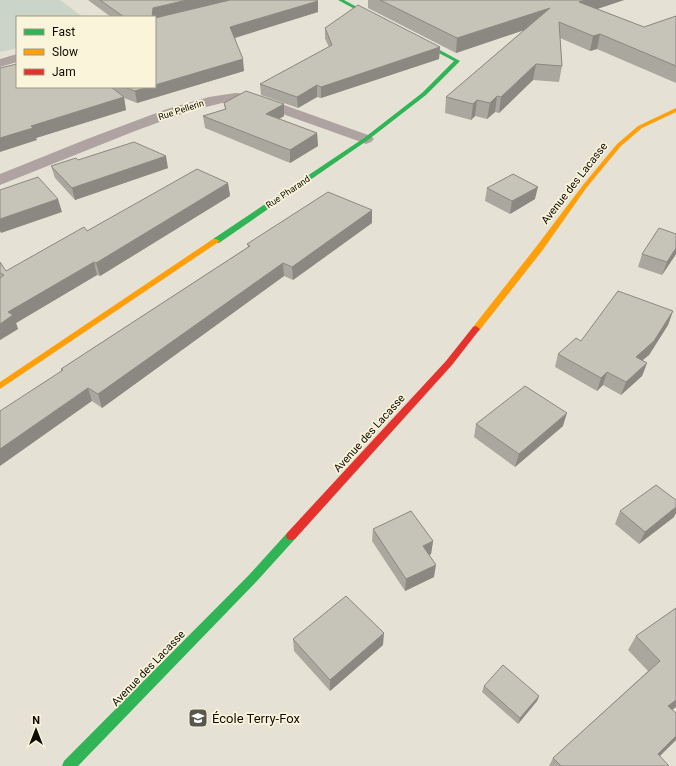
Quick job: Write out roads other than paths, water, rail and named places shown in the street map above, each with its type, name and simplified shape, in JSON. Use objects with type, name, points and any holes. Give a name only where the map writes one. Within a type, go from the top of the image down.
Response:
[{"type":"street","points":[[340,0],[388,25]]},
{"type":"street","name":"Rue Pharand","points":[[0,386],[366,139],[424,94],[457,61],[402,32]]},
{"type":"street","points":[[0,63],[16,58]]},
{"type":"street","name":"Rue Pellerin","points":[[0,180],[102,138],[195,104],[231,96],[248,98],[366,139]]},
{"type":"street","name":"Avenue des Lacasse","points":[[69,766],[252,579],[449,363],[539,249],[585,186],[619,145],[640,127],[676,110]]},
{"type":"place","name":"École Terry-Fox","points":[[198,718]]}]
